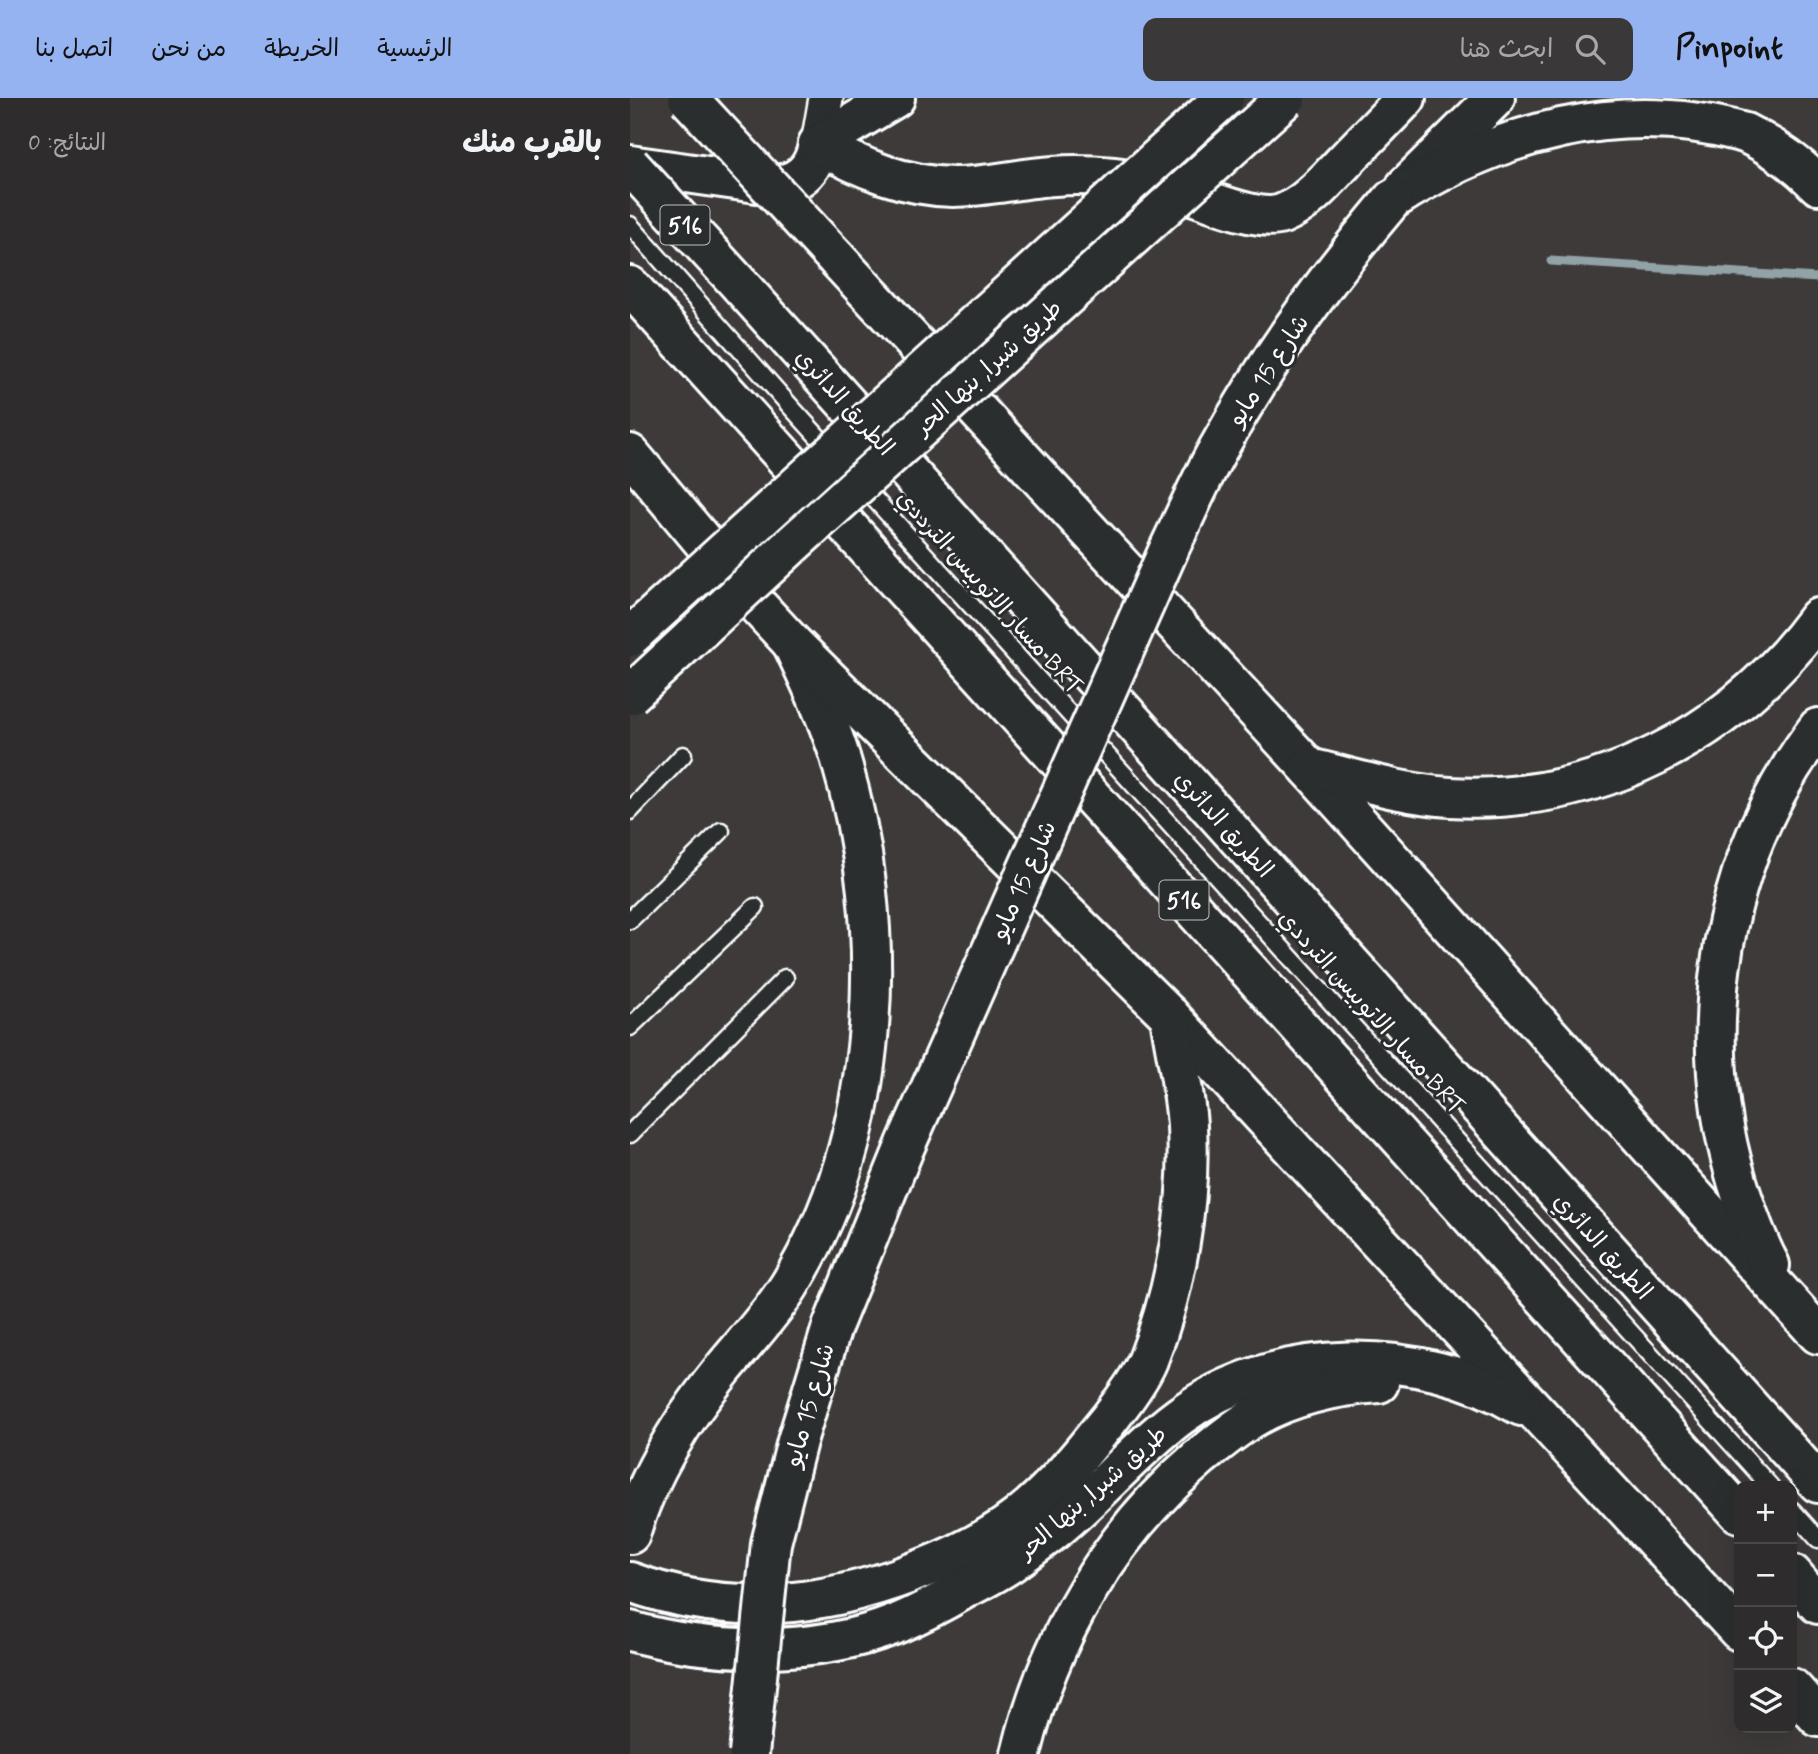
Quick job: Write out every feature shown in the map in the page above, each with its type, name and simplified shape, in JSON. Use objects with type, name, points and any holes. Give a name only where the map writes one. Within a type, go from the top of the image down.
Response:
[{"type":"main road","points":[[688,98],[1309,768],[1806,1320]]},
{"type":"main road","points":[[818,144],[895,98]]},
{"type":"main road","points":[[1174,144],[1196,98]]},
{"type":"main road","name":"طريق شبرا, بنها الحر","points":[[630,637],[1224,98]]},
{"type":"main road","name":"طريق شبرا, بنها الحر","points":[[630,695],[796,541],[1286,98]]},
{"type":"main road","points":[[818,144],[848,162],[916,183],[951,187],[987,186],[1054,176],[1123,178],[1190,192],[1268,217],[1283,213],[1309,198],[1406,98]]},
{"type":"main road","name":"شارع 15 مايو","points":[[749,1754],[771,1543],[797,1441],[832,1327],[880,1204],[1169,549],[1217,449],[1274,354],[1338,263],[1392,200],[1495,98]]},
{"type":"main road","points":[[1392,200],[1447,166],[1506,137],[1546,121],[1618,106],[1678,110],[1726,125],[1788,158],[1818,185]]},
{"type":"main road","points":[[630,165],[782,185],[802,177],[810,168],[816,157],[818,144]]},
{"type":"main road","name":"الطريق الدائري","points":[[630,165],[1818,1483]]},
{"type":"main road","name":"516","points":[[630,286],[1734,1507]]},
{"type":"main road","points":[[630,454],[752,600],[792,643],[1170,1016],[1734,1626]]},
{"type":"main road","points":[[1309,768],[1410,792],[1449,797],[1529,794],[1569,787],[1607,776],[1645,762],[1680,743],[1724,713],[1775,670],[1818,618]]},
{"type":"main road","points":[[630,1534],[637,1510],[673,1441],[695,1406],[788,1287],[817,1235],[855,1119],[871,998],[871,937],[866,876],[855,815],[839,756],[818,698],[792,643]]},
{"type":"main road","points":[[1806,1320],[1767,1259],[1746,1210],[1731,1158],[1720,1106],[1715,1052],[1716,998],[1735,893],[1753,842],[1776,794],[1818,728]]},
{"type":"main road","points":[[630,1582],[696,1600],[742,1605],[789,1604],[880,1586],[958,1556],[1016,1518],[1067,1472],[1110,1418],[1147,1362],[1171,1282],[1186,1205],[1187,1125],[1170,1016]]},
{"type":"main road","name":"طريق شبرا, بنها الحر","points":[[630,1631],[698,1646],[773,1648],[830,1642],[895,1625],[1010,1564],[1064,1522],[1149,1440],[1183,1413],[1220,1392],[1260,1376],[1302,1366],[1345,1361],[1399,1364],[1431,1370],[1472,1382],[1511,1400],[1548,1423]]},
{"type":"main road","points":[[1021,1754],[1043,1680],[1060,1639],[1104,1563],[1130,1529],[1166,1490],[1221,1440],[1255,1416],[1289,1401],[1323,1391],[1359,1384],[1395,1382],[1427,1384],[1468,1392],[1548,1423]]},
{"type":"main road","points":[[1797,1580],[1818,1604]]},
{"type":"main road","points":[[1797,1694],[1818,1717]]},
{"type":"street","points":[[818,144],[826,98]]},
{"type":"lane","name":"مسار الاتوبيس الترددي BRT","points":[[630,225],[800,417],[1765,1481]]},
{"type":"lane","points":[[630,811],[683,755]]},
{"type":"lane","points":[[630,920],[721,831]]},
{"type":"lane","points":[[630,1027],[755,907]]},
{"type":"lane","points":[[630,1134],[785,978]]},
{"type":"lane","points":[[1797,1516],[1818,1539]]},
{"type":"waterway","points":[[1551,261],[1818,278]]}]
